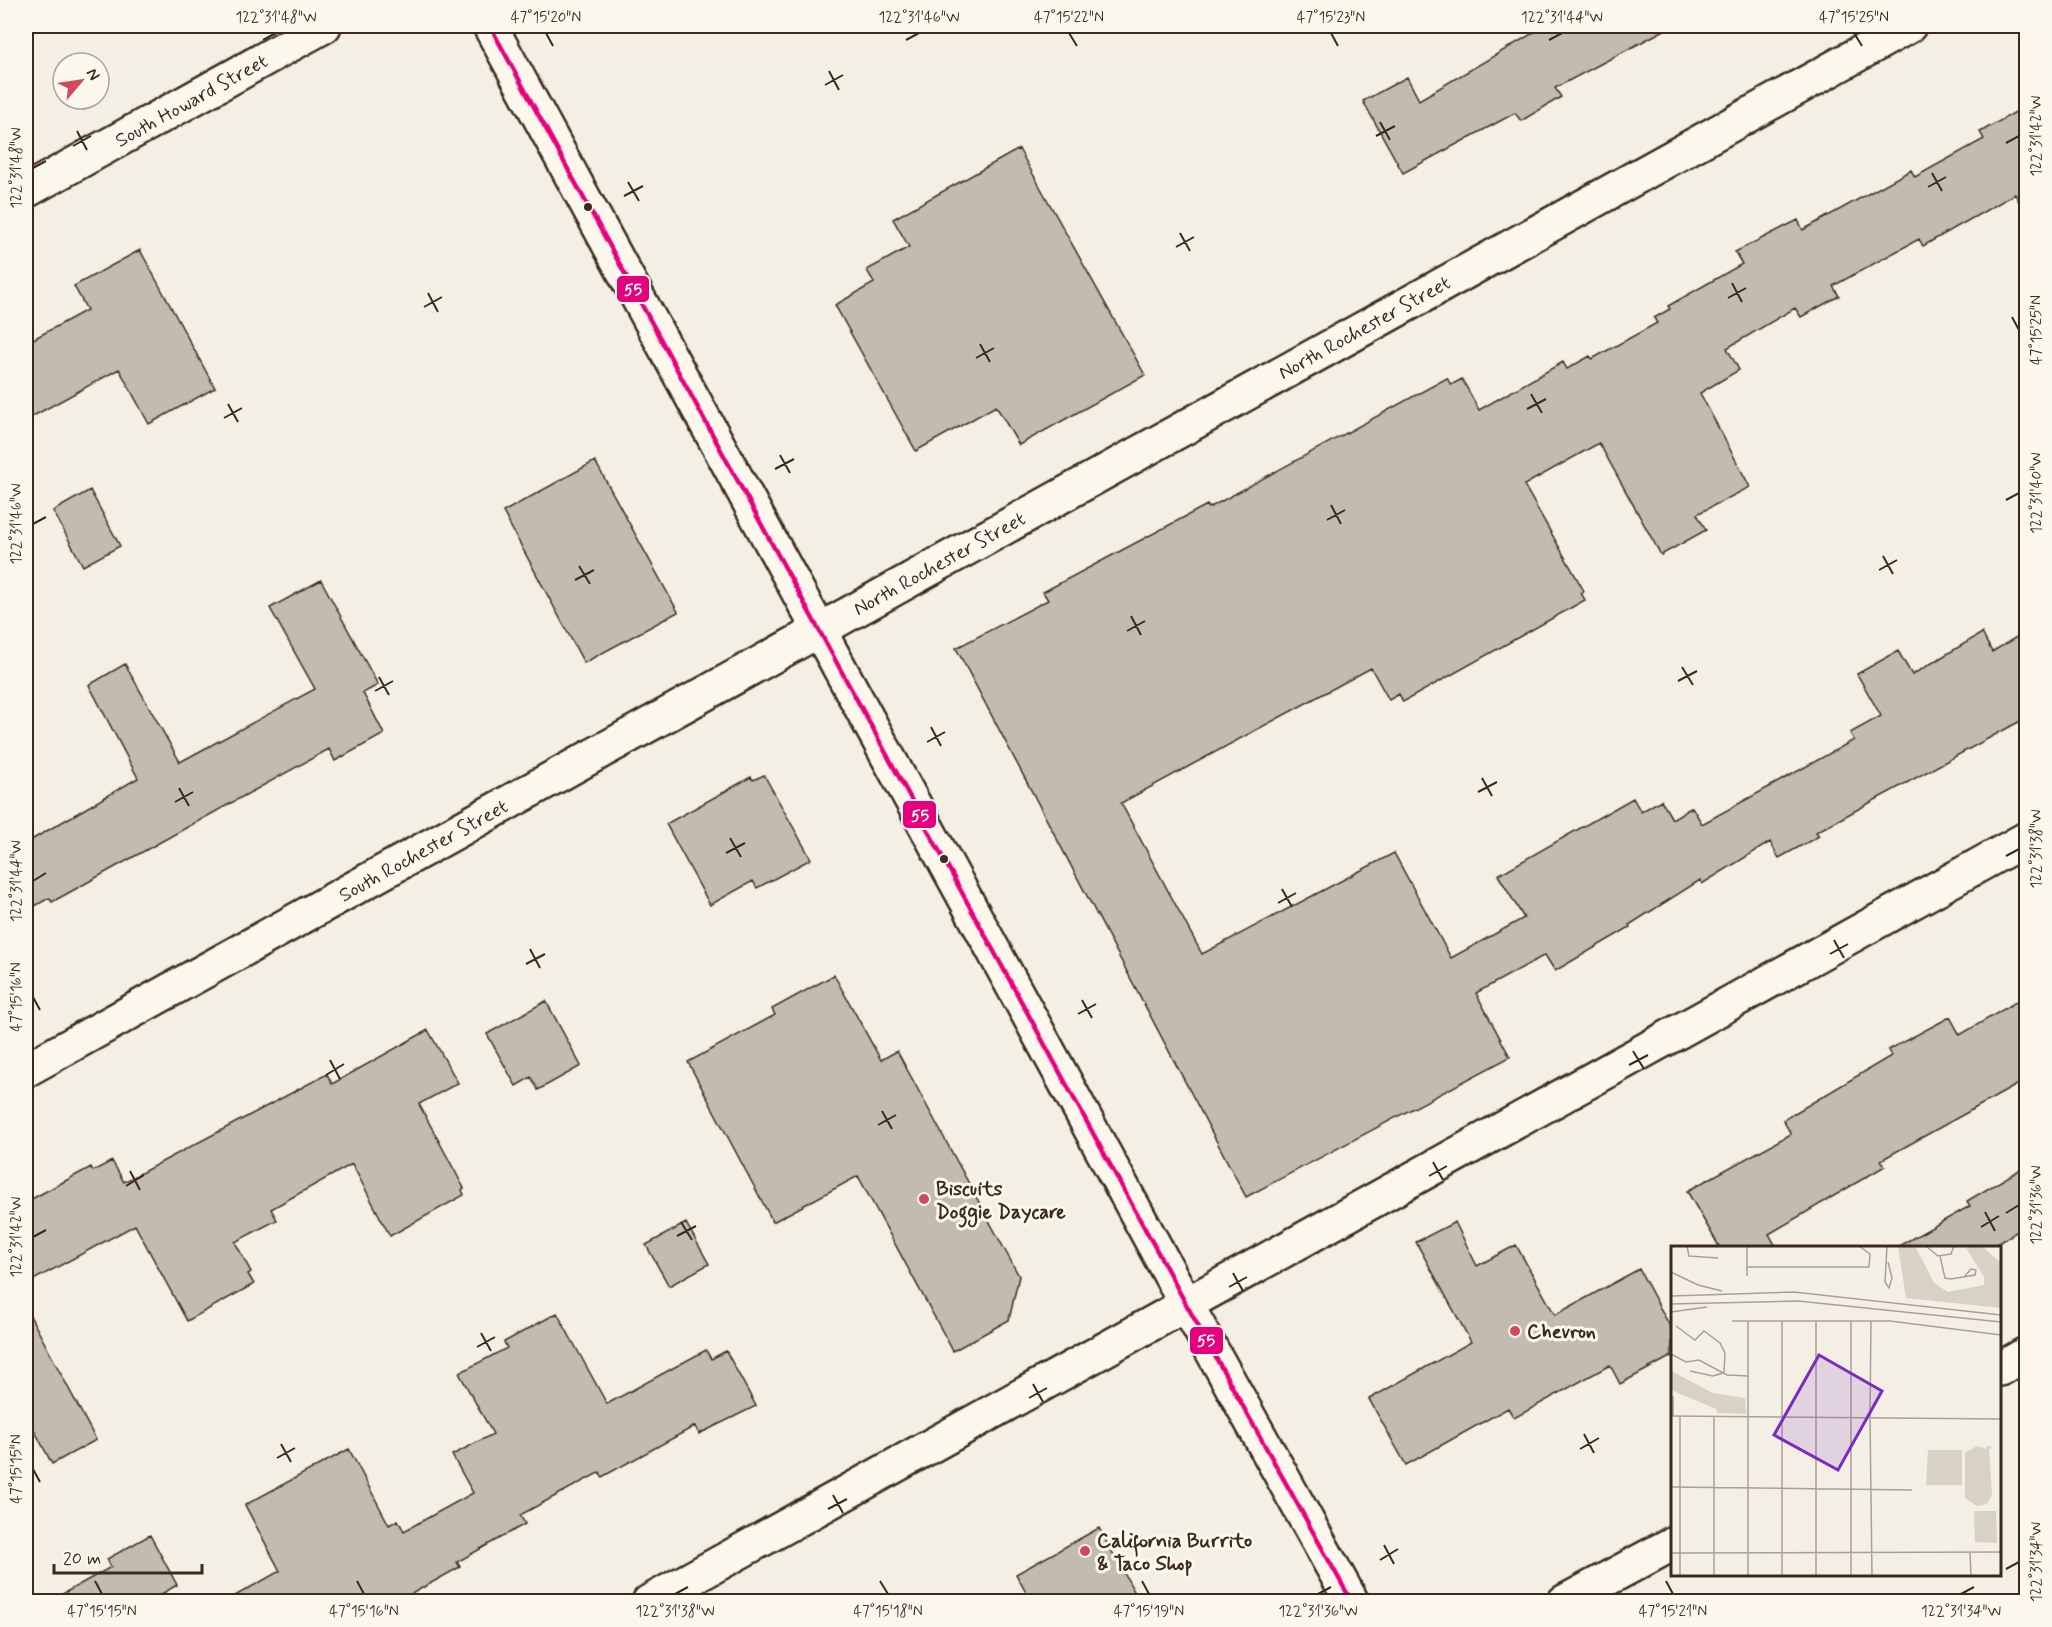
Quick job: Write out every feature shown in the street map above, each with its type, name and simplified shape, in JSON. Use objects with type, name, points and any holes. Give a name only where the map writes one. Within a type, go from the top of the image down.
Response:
[{"type":"street","name":"South Howard Street","points":[[26,191],[324,26]]},
{"type":"street","points":[[490,26],[1186,1305],[1352,1602]]},
{"type":"street","name":"North Rochester Street","points":[[819,629],[1909,26]]},
{"type":"street","name":"South Rochester Street","points":[[26,1070],[819,629]]},
{"type":"street","points":[[649,1602],[2026,839]]},
{"type":"street","points":[[2001,1368],[2026,1354]]},
{"type":"street","points":[[1564,1602],[1671,1545]]},
{"type":"building","points":[[1545,26],[1672,26],[1555,88],[1561,97],[1521,121],[1515,113],[1403,173],[1363,101],[1407,77],[1419,100]]},
{"type":"building","points":[[2026,106],[2026,215],[2015,194],[1923,246],[1919,239],[1833,286],[1839,296],[1801,317],[1795,308],[1727,348],[1739,370],[1700,393],[1750,487],[1697,514],[1706,530],[1661,555],[1599,443],[1524,485],[1584,591],[1581,593],[1585,600],[1403,702],[1399,694],[1389,700],[1371,668],[1121,803],[1202,954],[1394,853],[1451,958],[1524,918],[1498,875],[1633,798],[1641,812],[1661,800],[1672,819],[1692,807],[1702,824],[1854,740],[1850,733],[1881,716],[1857,674],[1898,651],[1912,675],[1982,633],[1992,652],[2026,631],[2026,718],[1816,832],[1819,836],[1779,858],[1770,842],[1702,884],[1700,880],[1629,925],[1630,927],[1555,971],[1545,955],[1476,993],[1510,1057],[1246,1197],[956,648],[1048,600],[1043,592],[1207,505],[1209,508],[1447,378],[1451,385],[1462,379],[1479,410],[1563,362],[1567,369],[1590,356],[1592,359],[1657,323],[1654,318],[1670,309],[1668,306],[1742,264],[1735,252],[1798,220],[1803,230],[1911,170],[1915,177],[1984,139],[1980,132]]},
{"type":"building","points":[[1019,149],[1145,375],[1019,445],[996,406],[916,451],[835,305],[874,283],[867,270],[909,247],[893,219]]},
{"type":"building","points":[[140,250],[215,388],[149,424],[119,369],[26,420],[26,343],[87,310],[74,286]]},
{"type":"building","points":[[595,461],[678,612],[584,663],[503,512]]},
{"type":"building","points":[[90,490],[120,546],[83,566],[53,511]]},
{"type":"building","points":[[321,580],[378,685],[363,693],[384,734],[335,761],[329,749],[52,902],[49,898],[26,911],[26,843],[138,778],[89,685],[125,664],[180,762],[315,689],[270,608]]},
{"type":"building","points":[[764,775],[811,859],[757,888],[753,881],[710,905],[666,824],[751,777],[753,780]]},
{"type":"building","name":"Biscuits Doggie Daycare","points":[[834,975],[881,1060],[897,1051],[1019,1276],[1009,1320],[953,1351],[858,1176],[773,1222],[688,1062],[775,1015],[772,1009]]},
{"type":"building","points":[[2026,996],[2026,1080],[1881,1160],[1885,1166],[1769,1234],[1776,1246],[1719,1246],[1687,1191],[1791,1134],[1783,1120],[1891,1056],[1888,1050],[1950,1017],[1960,1035]]},
{"type":"building","points":[[546,1001],[581,1066],[538,1090],[531,1077],[516,1086],[487,1034]]},
{"type":"building","points":[[428,1030],[458,1083],[419,1104],[464,1188],[462,1190],[464,1195],[390,1236],[352,1164],[271,1209],[277,1220],[235,1242],[251,1272],[248,1274],[254,1284],[187,1321],[135,1225],[26,1284],[26,1202],[91,1167],[93,1171],[112,1161],[124,1182],[327,1074],[332,1084]]},
{"type":"building","points":[[2026,1166],[2026,1226],[1993,1246],[1899,1246],[1970,1206],[1967,1201]]},
{"type":"building","points":[[1455,1222],[1477,1266],[1516,1245],[1555,1315],[1639,1269],[1671,1328],[1671,1357],[1620,1384],[1610,1365],[1514,1418],[1508,1408],[1406,1465],[1369,1399],[1471,1342],[1416,1242]]},
{"type":"building","points":[[686,1223],[709,1264],[669,1286],[646,1245]]},
{"type":"building","points":[[26,1308],[96,1440],[52,1464],[26,1414]]},
{"type":"building","points":[[557,1313],[607,1404],[706,1350],[711,1359],[726,1351],[756,1406],[699,1434],[695,1426],[602,1477],[600,1472],[520,1515],[525,1524],[457,1562],[460,1567],[397,1602],[224,1602],[280,1571],[245,1505],[349,1449],[389,1525],[398,1520],[404,1531],[473,1493],[452,1455],[493,1434],[459,1373],[507,1348],[504,1342]]},
{"type":"building","name":"California Burrito & Taco Shop","points":[[1099,1528],[1140,1602],[1031,1602],[1016,1574]]},
{"type":"building","points":[[150,1535],[177,1585],[148,1602],[48,1602],[111,1567],[107,1559]]},
{"type":"transit line","name":"55","points":[[490,26],[1186,1304],[1352,1602]]},
{"type":"place","name":"Biscuits Doggie Daycare","points":[[924,1199]]},
{"type":"place","name":"Chevron","points":[[1515,1331]]},
{"type":"place","name":"California Burrito & Taco Shop","points":[[1085,1551]]}]
